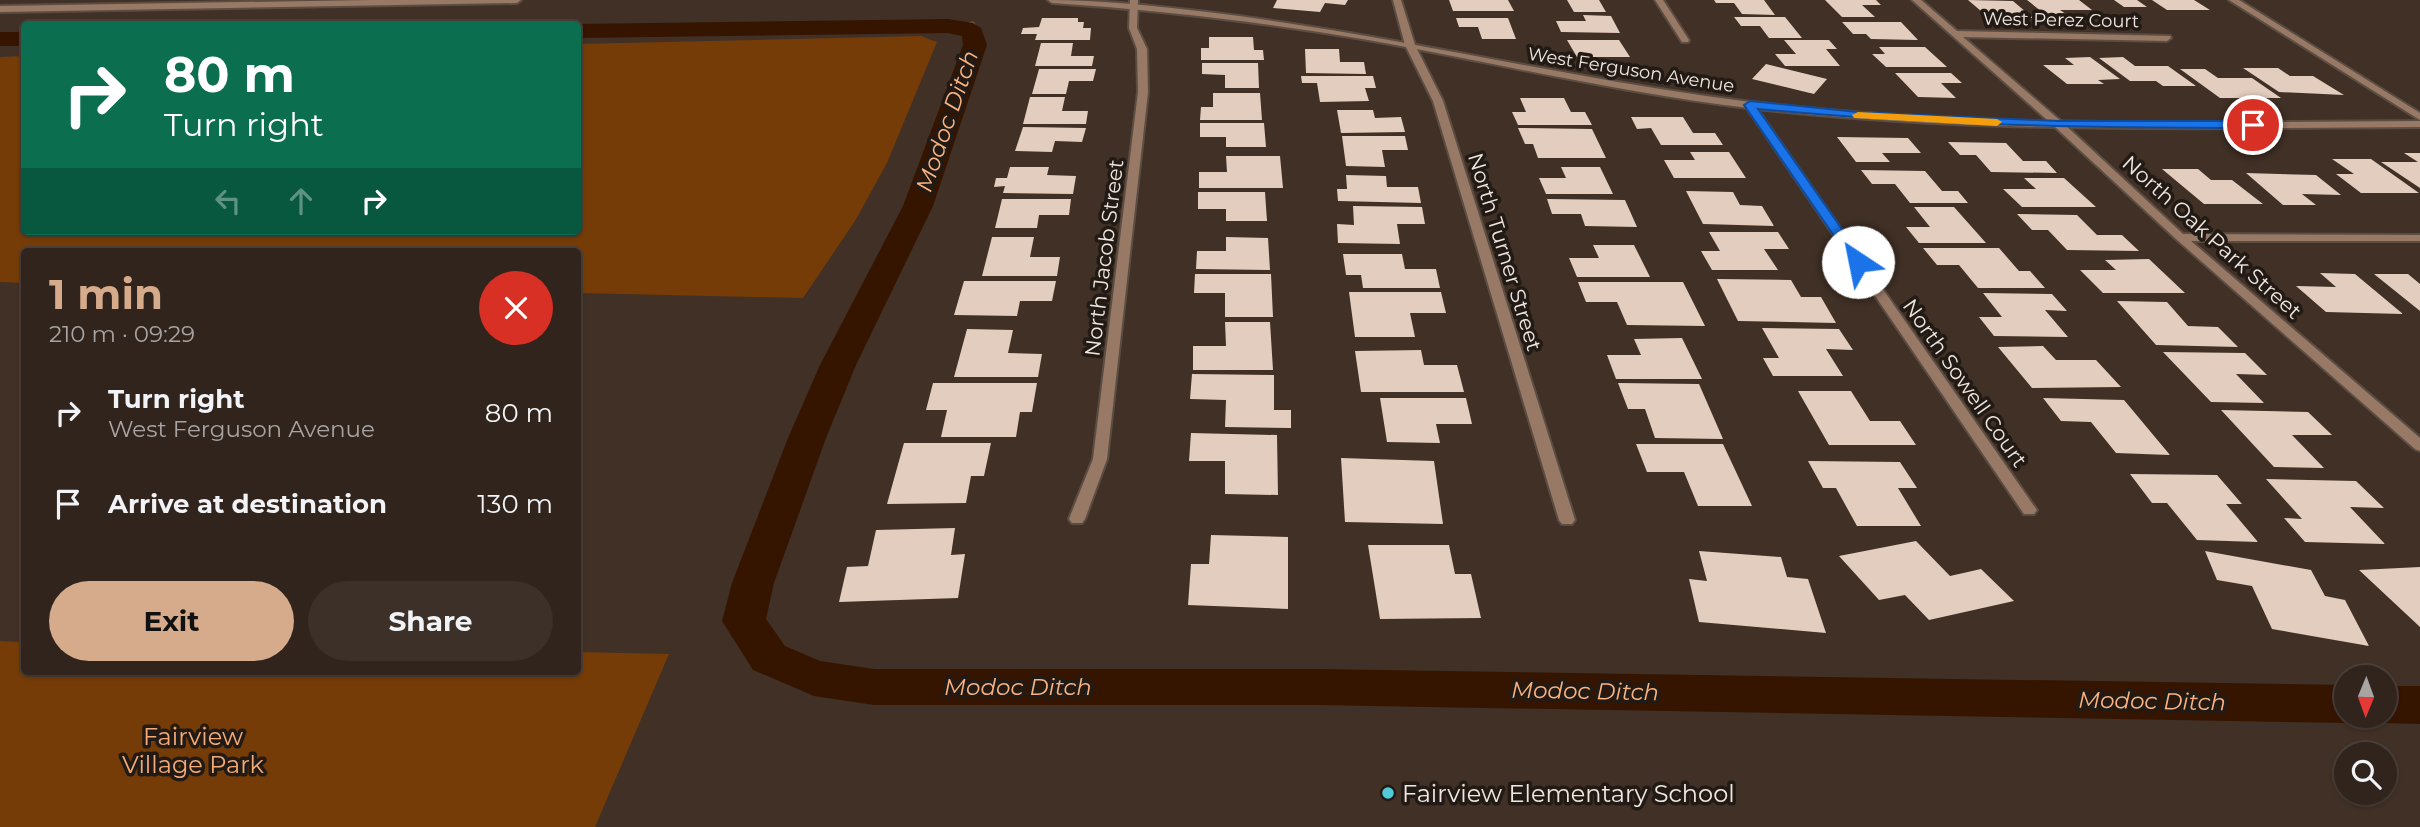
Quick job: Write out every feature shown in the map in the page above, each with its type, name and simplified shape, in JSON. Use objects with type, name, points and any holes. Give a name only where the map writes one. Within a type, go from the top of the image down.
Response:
[{"type":"street","points":[[0,9],[517,0]]},
{"type":"street","name":"West Ferguson Avenue","points":[[1052,0],[1134,3],[1410,45],[1633,89],[1750,105],[1858,115],[2059,125],[2420,124]]},
{"type":"street","name":"North Turner Street","points":[[1397,0],[1410,45],[1438,101],[1567,520]]},
{"type":"street","points":[[1659,0],[1685,40]]},
{"type":"street","name":"North Oak Park Street","points":[[1916,0],[2059,125],[2180,237],[2420,446]]},
{"type":"street","points":[[2233,0],[2420,117]]},
{"type":"street","name":"North Jacob Street","points":[[1077,519],[1100,459],[1143,92],[1143,57],[1133,28],[1134,3]]},
{"type":"street","name":"West Perez Court","points":[[1955,34],[2167,38]]},
{"type":"street","name":"North Sowell Court","points":[[1750,105],[2029,510]]},
{"type":"street","points":[[2180,237],[2420,238]]},
{"type":"green space","points":[[921,36],[937,42],[887,163],[855,221],[803,298],[581,293],[581,248],[21,248],[21,283],[0,282],[0,57],[21,56],[21,235],[581,235],[581,44]]},
{"type":"green space","name":"Fairview Village Park","points":[[0,641],[21,642],[21,675],[581,675],[581,652],[669,654],[595,827],[0,827]]},
{"type":"building","points":[[1277,0],[1348,0],[1345,5],[1325,3],[1320,12],[1273,8]]},
{"type":"building","points":[[1449,0],[1508,0],[1514,11],[1453,11]]},
{"type":"building","points":[[1567,0],[1599,0],[1606,12],[1574,12]]},
{"type":"building","points":[[1714,0],[1764,0],[1775,15],[1742,14],[1734,3],[1716,3]]},
{"type":"building","points":[[1825,0],[1876,0],[1881,5],[1862,5],[1875,17],[1842,17]]},
{"type":"building","points":[[1968,0],[2013,1],[2033,18],[1988,17]]},
{"type":"building","points":[[2027,0],[2079,0],[2092,10],[2060,10],[2069,16],[2047,16]]},
{"type":"building","points":[[2114,0],[2137,0],[2147,7],[2124,7]]},
{"type":"building","points":[[2152,0],[2194,0],[2210,10],[2167,10]]},
{"type":"building","points":[[1583,15],[1611,16],[1620,33],[1561,32],[1556,21],[1586,21]]},
{"type":"building","points":[[1734,17],[1785,17],[1802,38],[1769,38],[1760,26],[1741,26]]},
{"type":"building","points":[[1042,18],[1078,18],[1078,22],[1084,22],[1083,28],[1091,28],[1090,40],[1035,40],[1037,34],[1021,34],[1023,28],[1039,27]]},
{"type":"building","points":[[1456,18],[1508,18],[1516,39],[1482,39],[1478,27],[1459,27]]},
{"type":"building","points":[[1842,22],[1901,22],[1918,40],[1871,39],[1866,34],[1853,34]]},
{"type":"building","points":[[1209,37],[1253,37],[1254,50],[1263,50],[1264,60],[1201,60],[1201,48],[1209,48]]},
{"type":"building","points":[[1567,40],[1619,40],[1630,57],[1577,57]]},
{"type":"building","points":[[1784,40],[1829,40],[1837,49],[1826,49],[1840,66],[1785,66],[1775,54],[1796,54]]},
{"type":"building","points":[[1041,43],[1073,43],[1071,56],[1094,56],[1092,66],[1035,66]]},
{"type":"building","points":[[1879,47],[1925,47],[1947,67],[1886,67],[1872,54],[1885,54]]},
{"type":"building","points":[[1305,49],[1339,49],[1340,62],[1364,62],[1366,74],[1306,73]]},
{"type":"building","points":[[2090,57],[2120,79],[2098,80],[2104,84],[2067,84],[2043,65],[2074,65],[2065,58]]},
{"type":"building","points":[[2123,57],[2135,66],[2168,66],[2196,86],[2163,86],[2156,81],[2130,81],[2099,58]]},
{"type":"building","points":[[1202,63],[1258,63],[1259,88],[1225,88],[1225,75],[1202,74]]},
{"type":"building","points":[[1766,64],[1827,79],[1814,94],[1752,79]]},
{"type":"building","points":[[2243,68],[2278,68],[2290,76],[2313,76],[2344,95],[2279,92]]},
{"type":"building","points":[[1039,69],[1096,69],[1093,81],[1069,81],[1066,94],[1032,94]]},
{"type":"building","points":[[2180,69],[2205,69],[2218,78],[2252,78],[2281,98],[2220,98]]},
{"type":"building","points":[[1895,73],[1951,73],[1962,83],[1941,83],[1956,98],[1918,97]]},
{"type":"building","points":[[1301,76],[1373,76],[1376,88],[1365,88],[1369,101],[1320,102],[1317,83],[1302,83]]},
{"type":"building","points":[[1213,93],[1260,93],[1262,120],[1200,120],[1201,107],[1213,107]]},
{"type":"building","points":[[1030,97],[1065,97],[1062,111],[1088,111],[1086,124],[1023,124]]},
{"type":"building","points":[[1520,98],[1564,98],[1571,112],[1585,112],[1592,125],[1518,125],[1512,112],[1526,112]]},
{"type":"building","points":[[1337,110],[1373,110],[1375,118],[1401,117],[1405,132],[1341,133]]},
{"type":"building","points":[[1631,117],[1683,117],[1693,133],[1715,133],[1723,145],[1661,145],[1651,128],[1637,129]]},
{"type":"building","points":[[1200,123],[1264,123],[1266,147],[1226,147],[1226,137],[1200,137]]},
{"type":"building","points":[[1023,127],[1086,128],[1082,142],[1055,141],[1052,152],[1015,151]]},
{"type":"building","points":[[1518,128],[1592,129],[1606,158],[1538,158],[1533,144],[1525,144]]},
{"type":"building","points":[[1342,136],[1405,136],[1408,150],[1382,150],[1385,167],[1346,166]]},
{"type":"building","points":[[1837,137],[1908,138],[1921,153],[1882,153],[1890,162],[1856,162]]},
{"type":"building","points":[[1948,142],[2006,143],[2023,161],[2046,161],[2057,173],[1991,172],[1976,155],[1960,155]]},
{"type":"building","points":[[1690,152],[1729,152],[1746,178],[1674,178],[1664,160],[1695,160]]},
{"type":"building","points":[[2404,153],[2420,153],[2420,188],[2381,162],[2418,162]]},
{"type":"building","points":[[1226,156],[1280,156],[1283,188],[1199,188],[1199,172],[1227,172]]},
{"type":"building","points":[[2332,159],[2371,159],[2419,193],[2361,193],[2336,174],[2354,174]]},
{"type":"building","points":[[1010,167],[1049,167],[1047,175],[1076,176],[1073,194],[1003,193],[1005,186],[994,187],[996,178],[1007,178]]},
{"type":"building","points":[[1561,167],[1600,167],[1613,194],[1546,194],[1539,178],[1566,178]]},
{"type":"building","points":[[2162,169],[2198,169],[2211,180],[2232,180],[2263,204],[2204,204]]},
{"type":"building","points":[[1861,170],[1925,171],[1942,191],[1958,191],[1968,203],[1910,203],[1895,184],[1872,184]]},
{"type":"building","points":[[2246,173],[2316,175],[2341,195],[2302,194],[2316,205],[2283,205]]},
{"type":"building","points":[[1346,175],[1386,176],[1387,187],[1418,187],[1421,203],[1338,201],[1337,189],[1347,189]]},
{"type":"building","points":[[2024,178],[2064,178],[2096,207],[2022,207],[2003,189],[2036,189]]},
{"type":"building","points":[[1686,191],[1733,192],[1740,205],[1762,206],[1774,226],[1703,224]]},
{"type":"building","points":[[1198,192],[1265,192],[1267,221],[1226,221],[1226,209],[1198,209]]},
{"type":"building","points":[[1002,199],[1071,199],[1069,215],[1039,215],[1037,228],[995,228]]},
{"type":"building","points":[[1547,199],[1625,200],[1637,227],[1585,226],[1581,214],[1552,214]]},
{"type":"building","points":[[1353,206],[1422,207],[1425,224],[1397,224],[1400,244],[1338,243],[1337,224],[1354,225]]},
{"type":"building","points":[[1914,207],[1954,207],[1986,243],[1919,243],[1906,227],[1930,227]]},
{"type":"building","points":[[2017,214],[2077,215],[2097,235],[2122,235],[2139,251],[2067,250],[2048,230],[2032,230]]},
{"type":"building","points":[[1709,232],[1778,232],[1789,249],[1764,249],[1778,270],[1712,270],[1701,251],[1720,251]]},
{"type":"building","points":[[992,237],[1034,237],[1030,257],[1060,257],[1057,276],[982,276]]},
{"type":"building","points":[[1226,237],[1268,238],[1270,270],[1196,269],[1197,251],[1226,251]]},
{"type":"building","points":[[1593,245],[1634,245],[1650,277],[1577,277],[1569,258],[1599,258]]},
{"type":"building","points":[[1923,248],[1999,248],[2019,271],[2030,271],[2045,288],[1978,288],[1959,265],[1937,265]]},
{"type":"building","points":[[1343,254],[1402,254],[1405,269],[1436,269],[1440,288],[1363,288],[1361,275],[1346,275]]},
{"type":"building","points":[[2149,259],[2185,293],[2103,293],[2080,270],[2116,270],[2105,260]]},
{"type":"building","points":[[2320,273],[2355,274],[2403,314],[2326,312],[2296,286],[2336,287]]},
{"type":"building","points":[[1195,274],[1271,274],[1273,317],[1225,317],[1225,293],[1194,293]]},
{"type":"building","points":[[2374,274],[2408,274],[2420,284],[2420,311]]},
{"type":"building","points":[[1717,279],[1791,280],[1801,297],[1821,297],[1836,323],[1738,321]]},
{"type":"building","points":[[964,281],[1056,281],[1052,301],[1020,301],[1017,316],[954,315]]},
{"type":"building","points":[[1578,282],[1683,282],[1705,326],[1627,325],[1617,302],[1586,302]]},
{"type":"building","points":[[1349,292],[1441,292],[1446,313],[1410,313],[1415,337],[1355,337]]},
{"type":"building","points":[[1983,293],[2052,294],[2067,311],[2045,310],[2068,337],[1994,336],[1979,317],[2002,317]]},
{"type":"building","points":[[2117,301],[2167,302],[2188,326],[2218,327],[2238,347],[2156,345]]},
{"type":"building","points":[[1225,322],[1270,322],[1273,370],[1193,370],[1193,346],[1226,346]]},
{"type":"building","points":[[1762,328],[1839,329],[1853,350],[1826,349],[1843,376],[1773,376],[1763,358],[1779,358]]},
{"type":"building","points":[[967,329],[1013,330],[1008,353],[1042,354],[1038,377],[954,377]]},
{"type":"building","points":[[1682,338],[1702,379],[1616,379],[1607,355],[1641,355],[1634,339]]},
{"type":"building","points":[[2043,346],[2056,360],[2096,360],[2121,387],[2032,388],[1998,347]]},
{"type":"building","points":[[1421,350],[1424,365],[1457,365],[1464,392],[1361,392],[1355,351]]},
{"type":"building","points":[[2163,352],[2245,353],[2267,375],[2236,374],[2264,403],[2211,402]]},
{"type":"building","points":[[1192,374],[1274,375],[1274,410],[1291,410],[1291,428],[1225,427],[1226,400],[1190,399]]},
{"type":"building","points":[[933,383],[1037,383],[1032,412],[1020,412],[1016,437],[941,437],[947,410],[926,410]]},
{"type":"building","points":[[1618,383],[1699,384],[1723,439],[1655,438],[1645,409],[1628,409]]},
{"type":"building","points":[[1798,391],[1851,391],[1870,421],[1900,421],[1916,445],[1829,445]]},
{"type":"building","points":[[1380,398],[1466,398],[1472,424],[1436,424],[1440,443],[1387,442]]},
{"type":"building","points":[[2043,398],[2124,400],[2170,455],[2116,453],[2091,422],[2061,421]]},
{"type":"building","points":[[2221,410],[2308,412],[2332,435],[2292,435],[2324,468],[2274,467]]},
{"type":"building","points":[[1191,433],[1277,435],[1278,495],[1225,494],[1225,461],[1189,461]]},
{"type":"building","points":[[904,443],[991,443],[984,476],[971,476],[966,503],[887,504]]},
{"type":"building","points":[[1636,444],[1723,444],[1752,506],[1698,506],[1684,472],[1647,472]]},
{"type":"building","points":[[1341,458],[1434,461],[1443,524],[1345,522]]},
{"type":"building","points":[[1808,461],[1900,462],[1917,488],[1898,488],[1921,526],[1857,526],[1836,488],[1823,488]]},
{"type":"building","points":[[2130,474],[2217,475],[2242,504],[2226,504],[2258,542],[2197,540],[2167,503],[2152,503]]},
{"type":"building","points":[[2266,479],[2356,481],[2384,508],[2350,507],[2385,544],[2305,542],[2284,518],[2302,519]]},
{"type":"building","points":[[955,528],[951,555],[965,554],[958,598],[839,602],[847,567],[868,566],[876,530]]},
{"type":"building","points":[[1211,535],[1288,537],[1288,609],[1188,605],[1191,564],[1209,564]]},
{"type":"building","points":[[1916,541],[1950,576],[1981,569],[2014,601],[1929,620],[1905,595],[1879,600],[1839,556]]},
{"type":"building","points":[[1368,545],[1449,545],[1455,574],[1471,574],[1481,618],[1380,619]]},
{"type":"building","points":[[1699,551],[1781,557],[1787,577],[1808,579],[1826,633],[1699,622],[1689,579],[1707,581]]},
{"type":"building","points":[[2205,551],[2311,570],[2325,596],[2345,600],[2369,646],[2272,629],[2252,586],[2217,580]]},
{"type":"building","points":[[2420,567],[2420,627],[2359,570]]},
{"type":"waterway","name":"Modoc Ditch","points":[[965,28],[972,25]]},
{"type":"waterway","name":"Modoc Ditch","points":[[581,31],[948,26],[965,28],[973,33],[975,45],[918,206],[838,365],[807,438],[753,583],[744,621],[769,658],[814,678],[874,687],[1318,687],[2334,704]]},
{"type":"waterway","name":"Modoc Ditch","points":[[0,39],[21,39]]},
{"type":"waterway","name":"Modoc Ditch","points":[[2398,704],[2420,705]]},
{"type":"slow traffic","points":[[1858,115],[1997,122]]},
{"type":"place","name":"Fairview Elementary School","points":[[1388,793]]},
{"type":"route","points":[[1858,262],[1750,105],[1858,115],[2059,125],[2253,125]]}]
